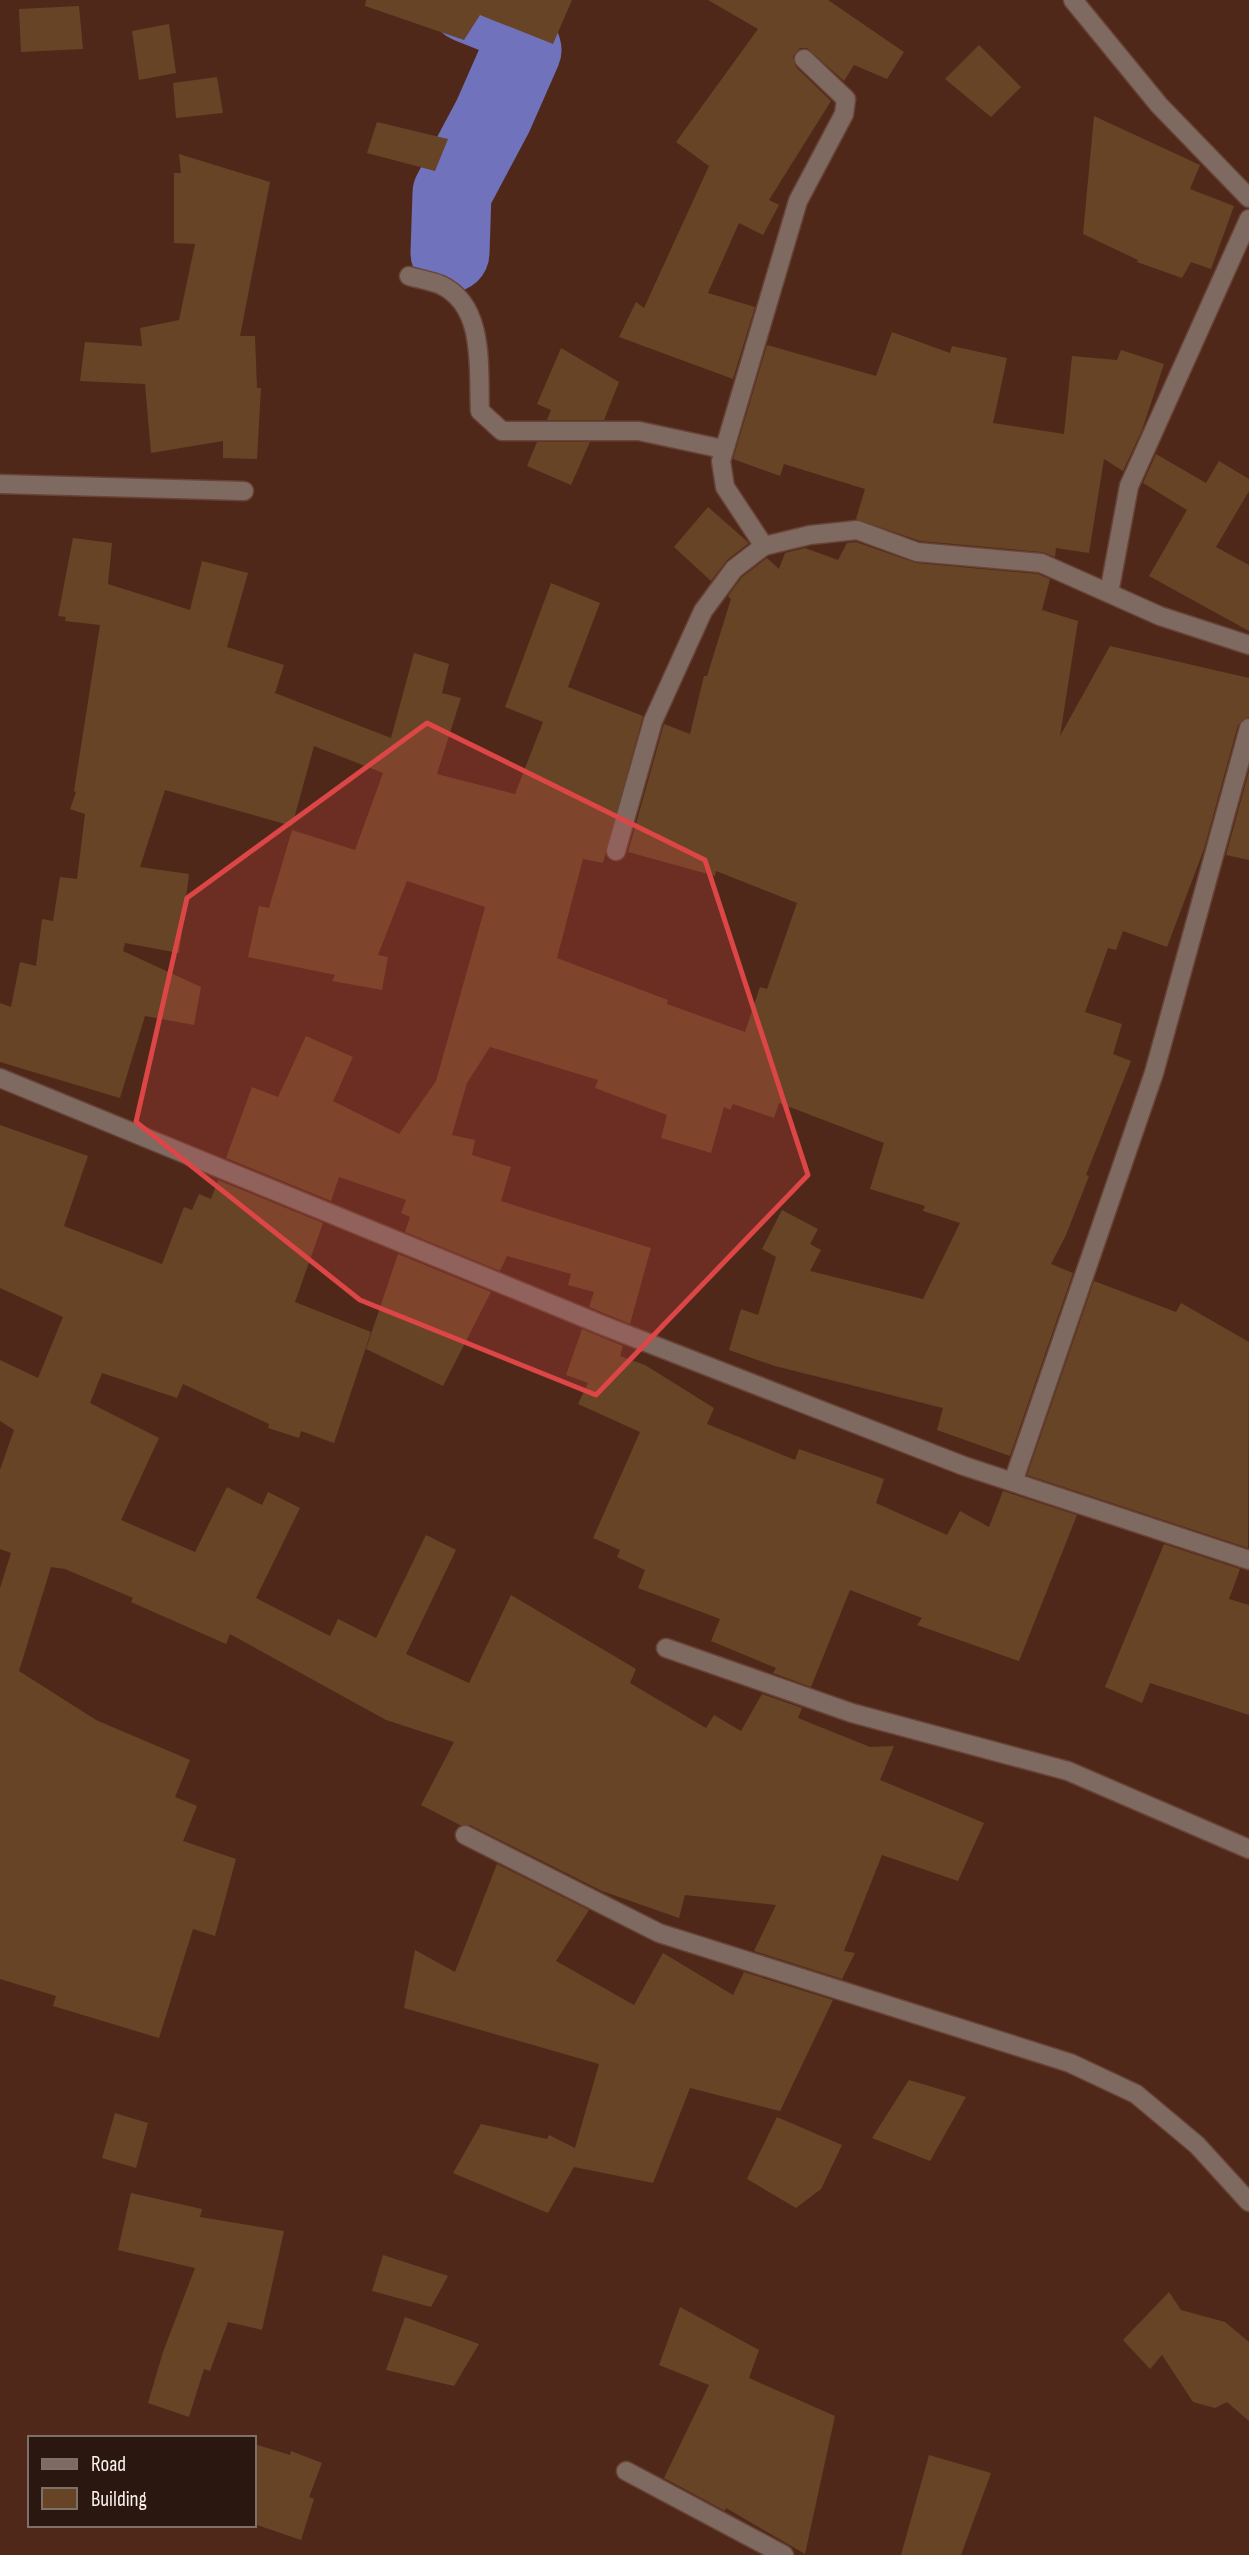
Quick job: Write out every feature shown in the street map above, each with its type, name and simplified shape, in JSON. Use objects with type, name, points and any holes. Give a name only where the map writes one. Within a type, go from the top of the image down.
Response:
[{"type":"street","points":[[1073,0],[1160,105],[1249,198]]},
{"type":"street","points":[[764,547],[725,487],[723,449],[798,201],[844,114],[846,99],[804,59]]},
{"type":"street","points":[[1109,593],[1129,486],[1249,219]]},
{"type":"street","points":[[409,276],[442,285],[461,302],[475,327],[480,411],[502,431],[639,431],[723,449]]},
{"type":"street","points":[[0,484],[244,491]]},
{"type":"street","points":[[616,851],[653,720],[704,611],[734,569],[764,547],[810,536],[857,530],[917,552],[1041,563],[1160,616],[1249,645]]},
{"type":"street","points":[[1013,1482],[1154,1073],[1249,729]]},
{"type":"street","points":[[0,1078],[607,1327],[964,1466],[1249,1560]]},
{"type":"street","points":[[666,1648],[852,1713],[1068,1771],[1249,1849]]},
{"type":"street","points":[[465,1835],[659,1933],[1070,2063],[1136,2094],[1197,2145],[1249,2202]]},
{"type":"street","points":[[626,2471],[784,2555]]},
{"type":"highlighted area","points":[[427,723],[705,860],[808,1175],[596,1395],[360,1300],[136,1122],[187,898]]},
{"type":"building","points":[[366,0],[572,0],[553,44],[480,15],[464,40],[365,6]]},
{"type":"building","points":[[708,0],[828,0],[904,52],[887,79],[854,65],[844,81],[807,48],[800,48],[793,56],[796,67],[831,101],[769,200],[779,205],[763,235],[739,223],[708,293],[755,307],[733,379],[619,337],[636,302],[644,308],[709,166],[676,142],[758,29]]},
{"type":"building","points":[[79,6],[83,49],[21,52],[19,9]]},
{"type":"building","points":[[169,24],[176,73],[139,80],[132,31]]},
{"type":"building","points":[[979,45],[1021,87],[991,117],[945,79]]},
{"type":"building","points":[[217,77],[223,113],[176,118],[173,83]]},
{"type":"building","points":[[1094,116],[1200,165],[1190,189],[1234,206],[1211,269],[1191,262],[1182,278],[1137,262],[1138,260],[1083,234]]},
{"type":"building","points":[[377,122],[448,139],[435,171],[367,153]]},
{"type":"building","points":[[179,154],[270,182],[240,336],[255,336],[257,388],[261,388],[257,459],[223,458],[223,441],[151,453],[145,384],[80,381],[85,342],[142,346],[140,328],[179,320],[195,244],[174,243],[174,173],[181,173]]},
{"type":"building","points":[[892,332],[950,353],[952,346],[1007,358],[993,423],[1064,434],[1072,356],[1117,360],[1121,350],[1164,364],[1142,430],[1123,471],[1104,459],[1089,553],[1056,548],[1055,557],[1042,552],[920,541],[856,519],[865,489],[784,464],[780,476],[733,459],[767,345],[876,376]]},
{"type":"building","points":[[561,348],[619,382],[604,420],[547,420],[551,410],[537,404]]},
{"type":"building","points":[[537,442],[590,442],[571,485],[527,466]]},
{"type":"building","points":[[1156,454],[1206,483],[1219,461],[1249,479],[1249,491],[1216,547],[1249,565],[1249,631],[1149,576],[1187,510],[1143,483]]},
{"type":"building","points":[[708,507],[749,543],[727,560],[711,581],[674,547]]},
{"type":"building","points":[[73,538],[112,543],[108,584],[190,610],[202,561],[248,573],[227,647],[284,665],[275,693],[391,738],[414,653],[449,664],[442,693],[461,698],[437,774],[515,794],[543,722],[505,707],[551,583],[600,603],[568,687],[643,716],[603,863],[583,859],[557,958],[668,1000],[667,1004],[745,1032],[760,987],[767,989],[797,903],[716,871],[715,876],[628,852],[664,724],[690,734],[704,676],[707,676],[731,599],[728,596],[742,577],[767,558],[779,569],[785,553],[805,548],[838,560],[847,543],[856,542],[916,563],[1038,574],[1050,579],[1042,610],[1078,621],[1060,736],[1110,646],[1249,678],[1249,717],[1238,725],[1204,849],[1167,947],[1123,931],[1116,950],[1108,948],[1085,1012],[1122,1024],[1113,1054],[1131,1061],[1086,1175],[1089,1176],[1066,1235],[1051,1264],[1073,1273],[1010,1456],[937,1430],[943,1408],[775,1366],[729,1350],[741,1309],[758,1315],[776,1257],[762,1249],[782,1210],[818,1229],[810,1244],[821,1250],[810,1271],[923,1299],[960,1223],[923,1211],[925,1206],[870,1189],[884,1143],[779,1103],[774,1118],[733,1104],[730,1110],[724,1107],[711,1153],[661,1138],[667,1115],[595,1088],[598,1080],[490,1047],[467,1083],[452,1135],[475,1140],[472,1155],[511,1167],[501,1201],[651,1248],[630,1324],[589,1307],[594,1292],[568,1285],[571,1274],[507,1256],[500,1271],[405,1232],[410,1217],[401,1213],[406,1200],[339,1177],[331,1201],[226,1158],[252,1087],[278,1097],[306,1036],[353,1057],[333,1101],[399,1134],[436,1081],[485,907],[407,881],[378,955],[388,957],[382,990],[332,981],[335,975],[248,957],[259,906],[269,908],[292,830],[355,850],[383,773],[314,746],[292,826],[165,790],[140,867],[189,874],[179,953],[125,943],[123,951],[201,987],[194,1025],[145,1016],[120,1098],[0,1062],[0,1003],[11,1007],[20,962],[36,966],[42,919],[53,921],[60,877],[77,879],[85,814],[70,809],[76,792],[74,791],[100,625],[65,621],[66,617],[58,616]]},
{"type":"building","points":[[1249,771],[1249,860],[1226,855]]},
{"type":"building","points":[[0,1125],[88,1156],[64,1226],[162,1264],[184,1207],[192,1210],[199,1194],[211,1199],[218,1180],[323,1223],[295,1302],[371,1332],[334,1443],[301,1431],[299,1438],[268,1428],[269,1424],[183,1384],[177,1398],[102,1373],[90,1403],[159,1438],[121,1520],[195,1552],[227,1487],[262,1505],[268,1492],[300,1508],[256,1598],[330,1636],[338,1619],[376,1638],[426,1535],[456,1550],[406,1654],[469,1683],[511,1595],[636,1669],[630,1683],[706,1728],[714,1715],[741,1731],[762,1694],[802,1708],[798,1718],[870,1747],[894,1746],[880,1780],[984,1823],[958,1881],[882,1855],[844,1951],[855,1953],[842,1979],[754,1951],[776,1905],[685,1895],[679,1918],[602,1891],[470,1825],[460,1825],[421,1805],[454,1742],[386,1720],[230,1634],[226,1644],[131,1602],[133,1598],[65,1569],[51,1567],[19,1671],[96,1720],[190,1760],[175,1797],[197,1806],[183,1841],[236,1859],[215,1936],[193,1929],[159,2038],[53,2006],[56,1996],[0,1979],[0,1588],[11,1553],[0,1549],[0,1470],[14,1430],[0,1421],[0,1360],[38,1378],[63,1317],[0,1288]]},
{"type":"building","points":[[398,1254],[491,1292],[443,1386],[366,1349]]},
{"type":"building","points":[[1094,1281],[1176,1312],[1181,1303],[1249,1342],[1248,1548],[1027,1475]]},
{"type":"building","points":[[582,1329],[623,1346],[620,1356],[645,1365],[714,1408],[707,1424],[795,1460],[799,1449],[884,1479],[876,1503],[947,1535],[960,1511],[989,1527],[1003,1491],[1077,1515],[1019,1661],[917,1625],[922,1618],[850,1590],[811,1687],[773,1673],[776,1668],[711,1641],[720,1619],[638,1588],[645,1570],[617,1557],[620,1550],[593,1538],[640,1432],[578,1404],[588,1383],[566,1375]]},
{"type":"building","points":[[1164,1544],[1240,1569],[1229,1599],[1249,1605],[1249,1715],[1150,1683],[1142,1703],[1105,1687]]},
{"type":"building","points":[[497,1864],[589,1910],[556,1961],[634,2005],[663,1953],[733,1995],[744,1972],[833,2000],[780,2111],[690,2088],[653,2183],[574,2167],[548,2213],[453,2173],[481,2124],[547,2139],[549,2135],[575,2148],[599,2064],[404,2008],[415,1950],[455,1972]]},
{"type":"building","points":[[909,2080],[966,2097],[930,2161],[872,2138]]},
{"type":"building","points":[[115,2113],[148,2123],[136,2168],[102,2158]]},
{"type":"building","points":[[777,2117],[842,2145],[821,2189],[796,2208],[747,2179]]},
{"type":"building","points":[[131,2193],[202,2209],[200,2217],[284,2231],[262,2330],[228,2322],[210,2371],[204,2369],[189,2417],[148,2403],[163,2352],[195,2268],[118,2250]]},
{"type":"building","points":[[383,2255],[448,2276],[431,2307],[372,2291]]},
{"type":"building","points":[[1169,2292],[1181,2310],[1225,2322],[1249,2342],[1249,2421],[1227,2402],[1215,2408],[1193,2402],[1162,2355],[1150,2369],[1123,2340]]},
{"type":"building","points":[[680,2307],[759,2350],[749,2378],[835,2416],[805,2554],[726,2508],[725,2511],[664,2478],[709,2385],[659,2365]]},
{"type":"building","points":[[405,2317],[479,2344],[454,2386],[386,2370]]},
{"type":"building","points":[[256,2445],[290,2455],[291,2451],[322,2463],[309,2497],[314,2499],[301,2540],[256,2525]]},
{"type":"building","points":[[929,2455],[991,2473],[961,2555],[901,2555]]},
{"type":"waterway","points":[[450,253],[452,193],[493,116],[522,50],[513,21],[468,3],[469,0]]}]
